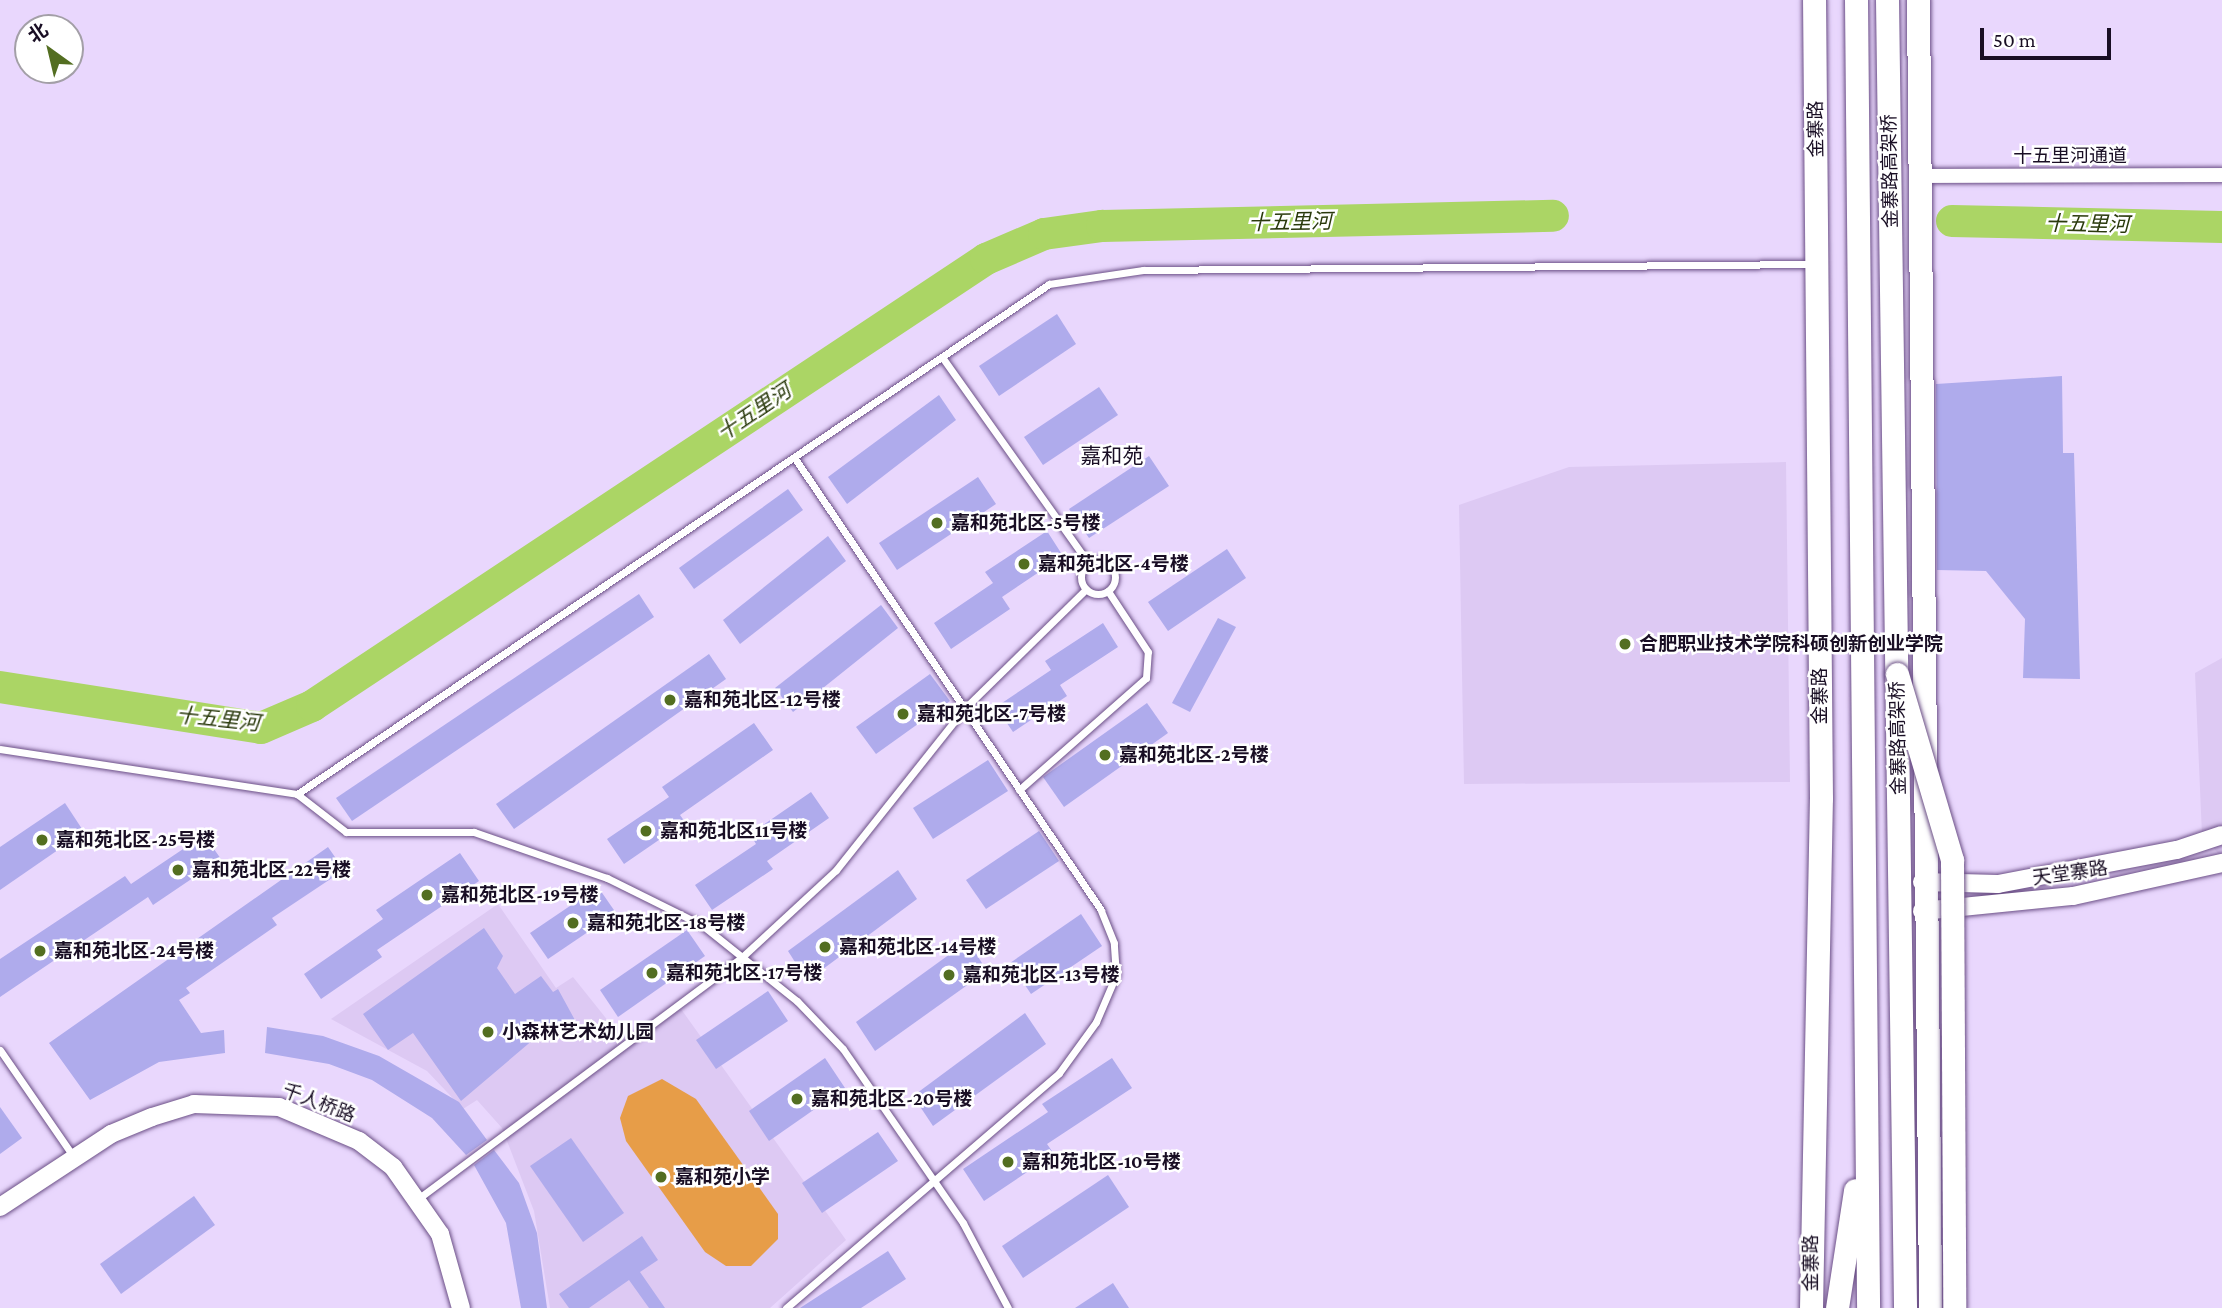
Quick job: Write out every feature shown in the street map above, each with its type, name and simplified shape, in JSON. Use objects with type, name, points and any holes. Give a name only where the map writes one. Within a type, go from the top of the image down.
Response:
[{"type":"main road","name":"金寨路","points":[[1811,1308],[1821,798],[1814,0]]},
{"type":"main road","name":"金寨路高架桥","points":[[1856,0],[1868,1308]]},
{"type":"main road","name":"金寨路高架桥","points":[[1887,0],[1905,1308]]},
{"type":"main road","points":[[1918,0],[1922,911],[1930,1308]]},
{"type":"main road","points":[[1897,674],[1952,860],[1954,1308]]},
{"type":"main road","points":[[1837,1308],[1865,1131]]},
{"type":"street","name":"十五里河通道","points":[[1919,176],[2222,175]]},
{"type":"street","points":[[1922,882],[1998,884],[2177,850],[2222,835]]},
{"type":"street","name":"天堂寨路","points":[[1922,911],[2073,896],[2222,863]]},
{"type":"street","name":"千人桥路","points":[[0,1207],[74,1156],[152,1117],[237,1101],[279,1107],[359,1141],[419,1198],[440,1234],[461,1308]]},
{"type":"lane","points":[[297,794],[1049,284],[1143,270],[1817,264]]},
{"type":"lane","points":[[942,357],[1089,564]]},
{"type":"lane","points":[[786,1308],[1059,1073],[1096,1022],[1116,975],[1114,943],[1101,910],[794,457]]},
{"type":"lane","points":[[1019,790],[1146,678],[1148,652],[1108,591],[1112,568],[1104,561],[1089,564],[1082,574],[1086,589]]},
{"type":"lane","points":[[419,1198],[741,958],[836,870],[964,709],[1086,589],[1108,591]]},
{"type":"lane","points":[[0,750],[297,794],[346,832],[440,828],[510,842],[653,898],[702,925],[797,1001],[843,1049],[935,1181],[1009,1308]]},
{"type":"lane","points":[[0,1050],[74,1156]]},
{"type":"shaded area","name":"合肥职业技术学院科硕创新创业学院","points":[[1786,462],[1790,782],[1464,784],[1459,505],[1569,467]]},
{"type":"shaded area","points":[[2222,658],[2222,858],[2202,835],[2195,673]]},
{"type":"shaded area","name":"嘉和苑小学","points":[[498,904],[556,988],[573,977],[629,1047],[681,1009],[846,1240],[770,1308],[550,1308],[534,1211],[502,1128],[477,1100],[463,1109],[427,1071],[331,1019]]},
{"type":"shaded area","points":[[662,1079],[696,1099],[778,1214],[778,1239],[751,1266],[726,1266],[705,1252],[626,1141],[620,1118],[628,1096]]},
{"type":"building","points":[[1057,314],[1076,344],[999,396],[979,366]]},
{"type":"building","points":[[2062,376],[2063,453],[2074,453],[2080,679],[2023,678],[2025,619],[1986,571],[1937,570],[1936,384]]},
{"type":"building","points":[[1099,387],[1118,415],[1043,465],[1024,437]]},
{"type":"building","points":[[939,395],[956,420],[847,504],[828,477]]},
{"type":"building","points":[[1149,456],[1169,486],[1089,538],[1069,509]]},
{"type":"building","name":"嘉和苑北区-5号楼","points":[[978,477],[996,504],[897,570],[879,543]]},
{"type":"building","points":[[788,489],[803,510],[694,589],[679,568]]},
{"type":"building","points":[[1047,531],[1063,556],[1002,597],[1010,609],[951,649],[934,623],[993,583],[985,572]]},
{"type":"building","points":[[828,536],[846,561],[740,644],[723,620]]},
{"type":"building","points":[[1227,549],[1246,578],[1168,631],[1148,602]]},
{"type":"building","points":[[639,594],[654,617],[352,821],[336,798]]},
{"type":"building","points":[[881,605],[898,628],[793,712],[775,688]]},
{"type":"building","points":[[1218,618],[1236,627],[1190,712],[1172,703]]},
{"type":"building","points":[[1103,623],[1118,647],[1060,685],[1067,696],[1013,732],[996,707],[1051,670],[1045,661]]},
{"type":"building","points":[[709,654],[726,679],[514,829],[496,804]]},
{"type":"building","name":"嘉和苑北区-7号楼","points":[[930,674],[950,701],[876,754],[856,727]]},
{"type":"building","name":"嘉和苑北区-2号楼","points":[[1147,703],[1168,733],[1064,807],[1043,777]]},
{"type":"building","points":[[754,723],[773,750],[680,815],[685,822],[624,864],[607,839],[669,797],[662,787]]},
{"type":"building","points":[[988,760],[1008,791],[933,839],[913,808]]},
{"type":"building","points":[[811,792],[829,818],[767,861],[773,869],[712,910],[695,885],[756,844],[750,834]]},
{"type":"building","name":"嘉和苑北区-25号楼","points":[[65,803],[84,832],[0,890],[0,847]]},
{"type":"building","points":[[1039,831],[1059,861],[986,909],[966,880]]},
{"type":"building","points":[[204,835],[221,859],[153,905],[148,897],[0,997],[0,959],[125,876],[131,884]]},
{"type":"building","points":[[328,847],[344,870],[272,918],[277,925],[186,988],[190,993],[179,1000],[201,1033],[224,1030],[225,1053],[159,1062],[90,1100],[49,1043]]},
{"type":"building","points":[[460,853],[479,881],[377,950],[382,957],[321,999],[304,974],[383,919],[376,910]]},
{"type":"building","points":[[898,870],[917,899],[807,981],[788,951]]},
{"type":"building","name":"嘉和苑北区-18号楼","points":[[598,887],[616,913],[548,959],[530,933]]},
{"type":"building","points":[[1081,914],[1102,946],[1031,994],[1010,963]]},
{"type":"building","points":[[484,928],[503,956],[497,968],[515,994],[541,976],[553,992],[558,989],[576,1022],[560,1033],[547,1028],[461,1101],[413,1033],[388,1050],[363,1014]]},
{"type":"building","name":"嘉和苑北区-17号楼","points":[[687,930],[705,956],[618,1017],[600,990]]},
{"type":"building","points":[[968,941],[987,971],[875,1051],[856,1022]]},
{"type":"building","points":[[768,991],[788,1021],[716,1069],[696,1040]]},
{"type":"building","points":[[1025,1013],[1046,1044],[933,1126],[913,1096]]},
{"type":"building","points":[[267,1027],[323,1036],[379,1056],[459,1102],[487,1140],[466,1155],[432,1118],[372,1080],[329,1064],[265,1053]]},
{"type":"building","name":"嘉和苑北区-20号楼","points":[[825,1058],[845,1088],[769,1141],[749,1111]]},
{"type":"building","points":[[1112,1058],[1132,1088],[1047,1144],[1054,1154],[984,1201],[963,1169],[1048,1112],[1042,1104]]},
{"type":"building","points":[[0,1107],[22,1138],[0,1154]]},
{"type":"building","points":[[878,1132],[898,1161],[822,1213],[802,1183]]},
{"type":"building","points":[[571,1138],[624,1213],[583,1242],[530,1166]]},
{"type":"building","points":[[494,1150],[519,1183],[537,1233],[547,1308],[521,1308],[506,1223],[474,1165]]},
{"type":"building","points":[[1108,1175],[1129,1207],[1023,1278],[1002,1246]]},
{"type":"building","points":[[194,1196],[215,1225],[121,1294],[100,1264]]},
{"type":"building","points":[[642,1236],[658,1260],[640,1272],[665,1308],[649,1308],[629,1280],[589,1308],[569,1308],[559,1294]]},
{"type":"building","points":[[888,1251],[906,1279],[861,1308],[800,1308]]},
{"type":"building","points":[[1113,1283],[1129,1308],[1075,1308]]},
{"type":"waterway","name":"十五里河","points":[[0,687],[261,728],[312,706],[986,259],[1044,234],[1102,226],[1553,216]]},
{"type":"waterway","name":"十五里河","points":[[1952,221],[2222,227]]},
{"type":"place","name":"嘉和苑北区-5号楼","points":[[937,523]]},
{"type":"place","name":"嘉和苑北区-4号楼","points":[[1024,564]]},
{"type":"place","name":"合肥职业技术学院科硕创新创业学院","points":[[1625,644]]},
{"type":"place","name":"嘉和苑北区-12号楼","points":[[670,700]]},
{"type":"place","name":"嘉和苑北区-7号楼","points":[[903,714]]},
{"type":"place","name":"嘉和苑北区-2号楼","points":[[1105,755]]},
{"type":"place","name":"嘉和苑北区11号楼","points":[[646,831]]},
{"type":"place","name":"嘉和苑北区-25号楼","points":[[42,840]]},
{"type":"place","name":"嘉和苑北区-22号楼","points":[[178,870]]},
{"type":"place","name":"嘉和苑北区-19号楼","points":[[427,895]]},
{"type":"place","name":"嘉和苑北区-18号楼","points":[[573,923]]},
{"type":"place","name":"嘉和苑北区-14号楼","points":[[825,947]]},
{"type":"place","name":"嘉和苑北区-24号楼","points":[[40,951]]},
{"type":"place","name":"嘉和苑北区-17号楼","points":[[652,973]]},
{"type":"place","name":"嘉和苑北区-13号楼","points":[[949,975]]},
{"type":"place","name":"小森林艺术幼儿园","points":[[488,1032]]},
{"type":"place","name":"嘉和苑北区-20号楼","points":[[797,1099]]},
{"type":"place","name":"嘉和苑北区-10号楼","points":[[1008,1162]]},
{"type":"place","name":"嘉和苑小学","points":[[661,1177]]},
{"type":"district","name":"嘉和苑","points":[[1112,456]]}]
